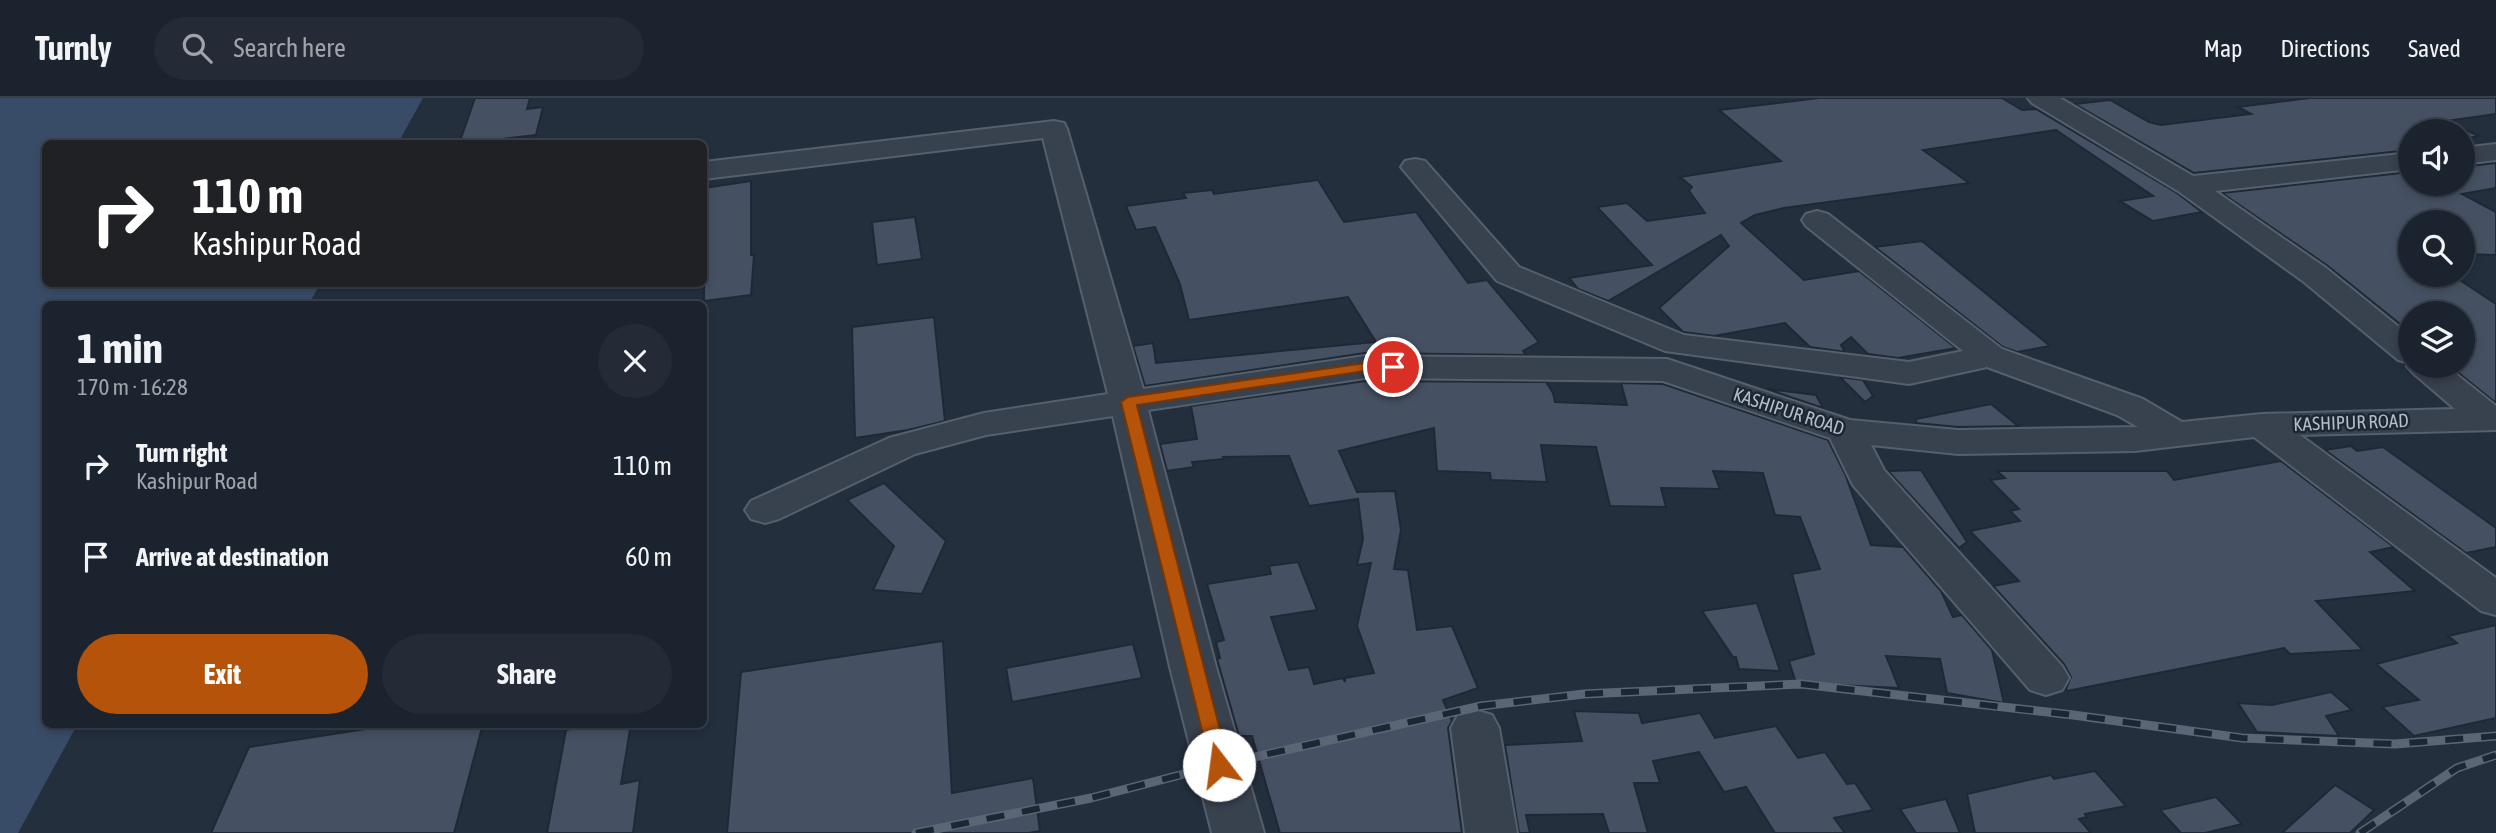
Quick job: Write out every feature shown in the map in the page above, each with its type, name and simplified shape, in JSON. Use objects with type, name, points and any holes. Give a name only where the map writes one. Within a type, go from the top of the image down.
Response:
[{"type":"street","points":[[2041,98],[2188,185],[2315,275],[2398,343]]},
{"type":"street","points":[[707,170],[1054,128],[1128,402],[1190,654],[1238,833]]},
{"type":"street","points":[[2475,154],[2496,152]]},
{"type":"street","points":[[2188,185],[2398,162]]},
{"type":"street","points":[[1415,167],[1508,274],[1677,344],[1909,373],[1990,356]]},
{"type":"street","points":[[1817,220],[1990,356],[2130,407],[2177,435]]},
{"type":"street","name":"KASHIPUR ROAD","points":[[765,510],[902,446],[984,424],[1365,367],[1667,370],[1845,431],[1958,442],[2135,439],[2262,425],[2492,418]]},
{"type":"street","points":[[2440,378],[2492,418]]},
{"type":"street","points":[[2262,425],[2496,600]]},
{"type":"street","points":[[1845,431],[1867,475],[2046,678]]},
{"type":"street","points":[[1475,728],[1491,833]]},
{"type":"water","points":[[0,98],[423,98],[400,140],[42,140],[42,287],[318,287],[311,301],[42,301],[42,728],[75,728],[18,833],[0,833]]},
{"type":"building","points":[[475,98],[530,98],[527,109],[543,107],[536,135],[493,140],[460,140]]},
{"type":"building","points":[[1819,98],[2002,98],[2022,110],[2036,109],[2177,193],[2202,212],[2153,221],[2120,201],[2153,196],[2056,130],[1923,150],[1969,183],[1784,208],[1755,215],[1741,223],[1804,280],[1859,271],[1956,348],[1898,358],[1868,354],[1851,337],[1841,345],[1845,352],[1810,347],[1785,323],[1714,336],[1683,332],[1659,308],[1729,246],[1721,235],[1608,301],[1578,289],[1569,278],[1652,265],[1597,207],[1627,203],[1647,221],[1705,213],[1689,191],[1692,187],[1680,177],[1781,161],[1719,110]]},
{"type":"building","points":[[2310,98],[2496,98],[2496,114],[2460,119],[2398,119],[2398,151],[2194,173],[2075,104],[2110,100],[2149,122],[2161,125],[2251,114],[2238,107]]},
{"type":"building","points":[[2496,163],[2496,188],[2475,192],[2475,165]]},
{"type":"building","points":[[2398,173],[2398,196],[2466,196],[2496,212],[2496,255],[2475,254],[2475,210],[2398,210],[2398,287],[2470,287],[2496,304],[2496,403],[2465,378],[2475,378],[2475,301],[2398,301],[2398,322],[2328,266],[2222,193]]},
{"type":"building","points":[[1318,180],[1344,222],[1416,212],[1468,283],[1487,280],[1539,342],[1523,351],[1526,355],[1365,353],[1145,386],[1133,346],[1153,343],[1156,363],[1376,342],[1348,297],[1189,320],[1180,284],[1155,227],[1136,230],[1126,206],[1186,198],[1183,193],[1212,190],[1214,194]]},
{"type":"building","points":[[751,181],[751,255],[754,255],[751,295],[704,301],[704,287],[707,287],[707,188]]},
{"type":"building","points":[[915,217],[922,259],[877,265],[872,222]]},
{"type":"building","points":[[1922,241],[2050,346],[2017,352],[2003,347],[1875,247]]},
{"type":"building","points":[[934,317],[945,421],[855,438],[852,327]]},
{"type":"building","points":[[1840,377],[1863,380],[1873,396],[1865,402]]},
{"type":"building","points":[[1365,381],[1546,382],[1555,402],[1627,405],[1621,383],[1663,384],[1828,440],[1845,474],[1871,545],[1903,547],[1941,591],[1953,617],[1962,615],[1992,650],[2004,703],[1947,693],[1940,659],[1886,656],[1899,688],[1796,683],[1789,661],[1814,654],[1792,574],[1820,569],[1800,517],[1775,515],[1763,473],[1713,471],[1720,489],[1661,488],[1666,507],[1610,506],[1596,447],[1541,445],[1547,482],[1491,480],[1490,473],[1437,471],[1434,428],[1339,451],[1357,492],[1395,491],[1401,530],[1394,569],[1408,570],[1417,630],[1452,626],[1478,688],[1443,700],[1452,721],[1448,728],[1462,833],[1280,833],[1252,736],[1239,736],[1217,659],[1220,658],[1216,642],[1224,640],[1207,584],[1271,574],[1269,566],[1298,562],[1317,610],[1271,617],[1289,670],[1309,667],[1314,684],[1343,678],[1345,682],[1345,678],[1374,673],[1357,626],[1371,563],[1357,565],[1363,539],[1358,499],[1309,506],[1289,456],[1223,457],[1224,459],[1192,462],[1194,467],[1167,471],[1160,444],[1197,439],[1191,406]]},
{"type":"building","points":[[1767,389],[1816,395],[1823,408]]},
{"type":"building","points":[[1991,404],[2018,426],[1958,427],[1916,423],[1916,419]]},
{"type":"building","points":[[2351,446],[2357,451],[2383,447],[2496,528],[2496,547],[2466,553],[2325,450]]},
{"type":"building","points":[[2281,461],[2394,547],[2370,552],[2415,591],[2316,601],[2363,650],[2290,654],[2284,648],[2067,691],[2071,677],[2064,664],[1993,586],[2019,581],[1970,531],[2020,521],[2010,511],[2019,509],[1990,480],[2005,478],[1997,471],[2167,471],[2174,480]]},
{"type":"building","points":[[1921,470],[1967,542],[1959,548],[1888,471]]},
{"type":"building","points":[[884,483],[946,541],[922,594],[873,590],[894,546],[847,500]]},
{"type":"building","points":[[1757,603],[1780,671],[1739,669],[1736,657],[1733,657],[1702,611]]},
{"type":"building","points":[[2496,625],[2496,718],[2414,736],[2382,707],[2419,700],[2376,664],[2457,643],[2448,636]]},
{"type":"building","points":[[943,641],[952,793],[1033,778],[1040,831],[727,833],[741,672]]},
{"type":"building","points":[[1133,644],[1142,678],[1012,702],[1006,668]]},
{"type":"building","points":[[2331,692],[2352,710],[2326,716],[2339,736],[2257,732],[2238,703],[2272,705]]},
{"type":"building","points":[[1574,711],[1639,713],[1642,723],[1700,713],[1715,738],[1776,726],[1798,758],[1825,752],[1847,784],[1855,783],[1873,810],[1834,818],[1845,833],[1775,833],[1746,787],[1724,792],[1699,752],[1653,761],[1660,783],[1634,783],[1648,833],[1609,833],[1603,814],[1526,815],[1530,833],[1519,833],[1505,745],[1582,741]]},
{"type":"building","points":[[372,728],[482,728],[454,833],[211,833],[249,747]]},
{"type":"building","points":[[630,728],[621,784],[640,780],[633,833],[547,833],[566,730]]},
{"type":"building","points":[[2095,771],[2126,806],[2085,814],[2087,817],[2079,819],[2091,833],[1975,833],[1967,794],[2051,775],[2054,779]]},
{"type":"building","points":[[2335,785],[2374,810],[2350,833],[2282,833]]},
{"type":"building","points":[[2216,797],[2242,824],[2205,833],[2181,833],[2160,810]]},
{"type":"building","points":[[1946,799],[1960,833],[1916,833],[1900,809]]},
{"type":"railway","points":[[916,833],[1091,798],[1219,765],[1481,706],[1584,694],[1801,684],[2073,715],[2242,738],[2395,744],[2496,736]]},
{"type":"railway","points":[[2360,833],[2457,768],[2496,755]]},
{"type":"route","points":[[1219,765],[1128,402],[1365,367],[1393,367]]}]
